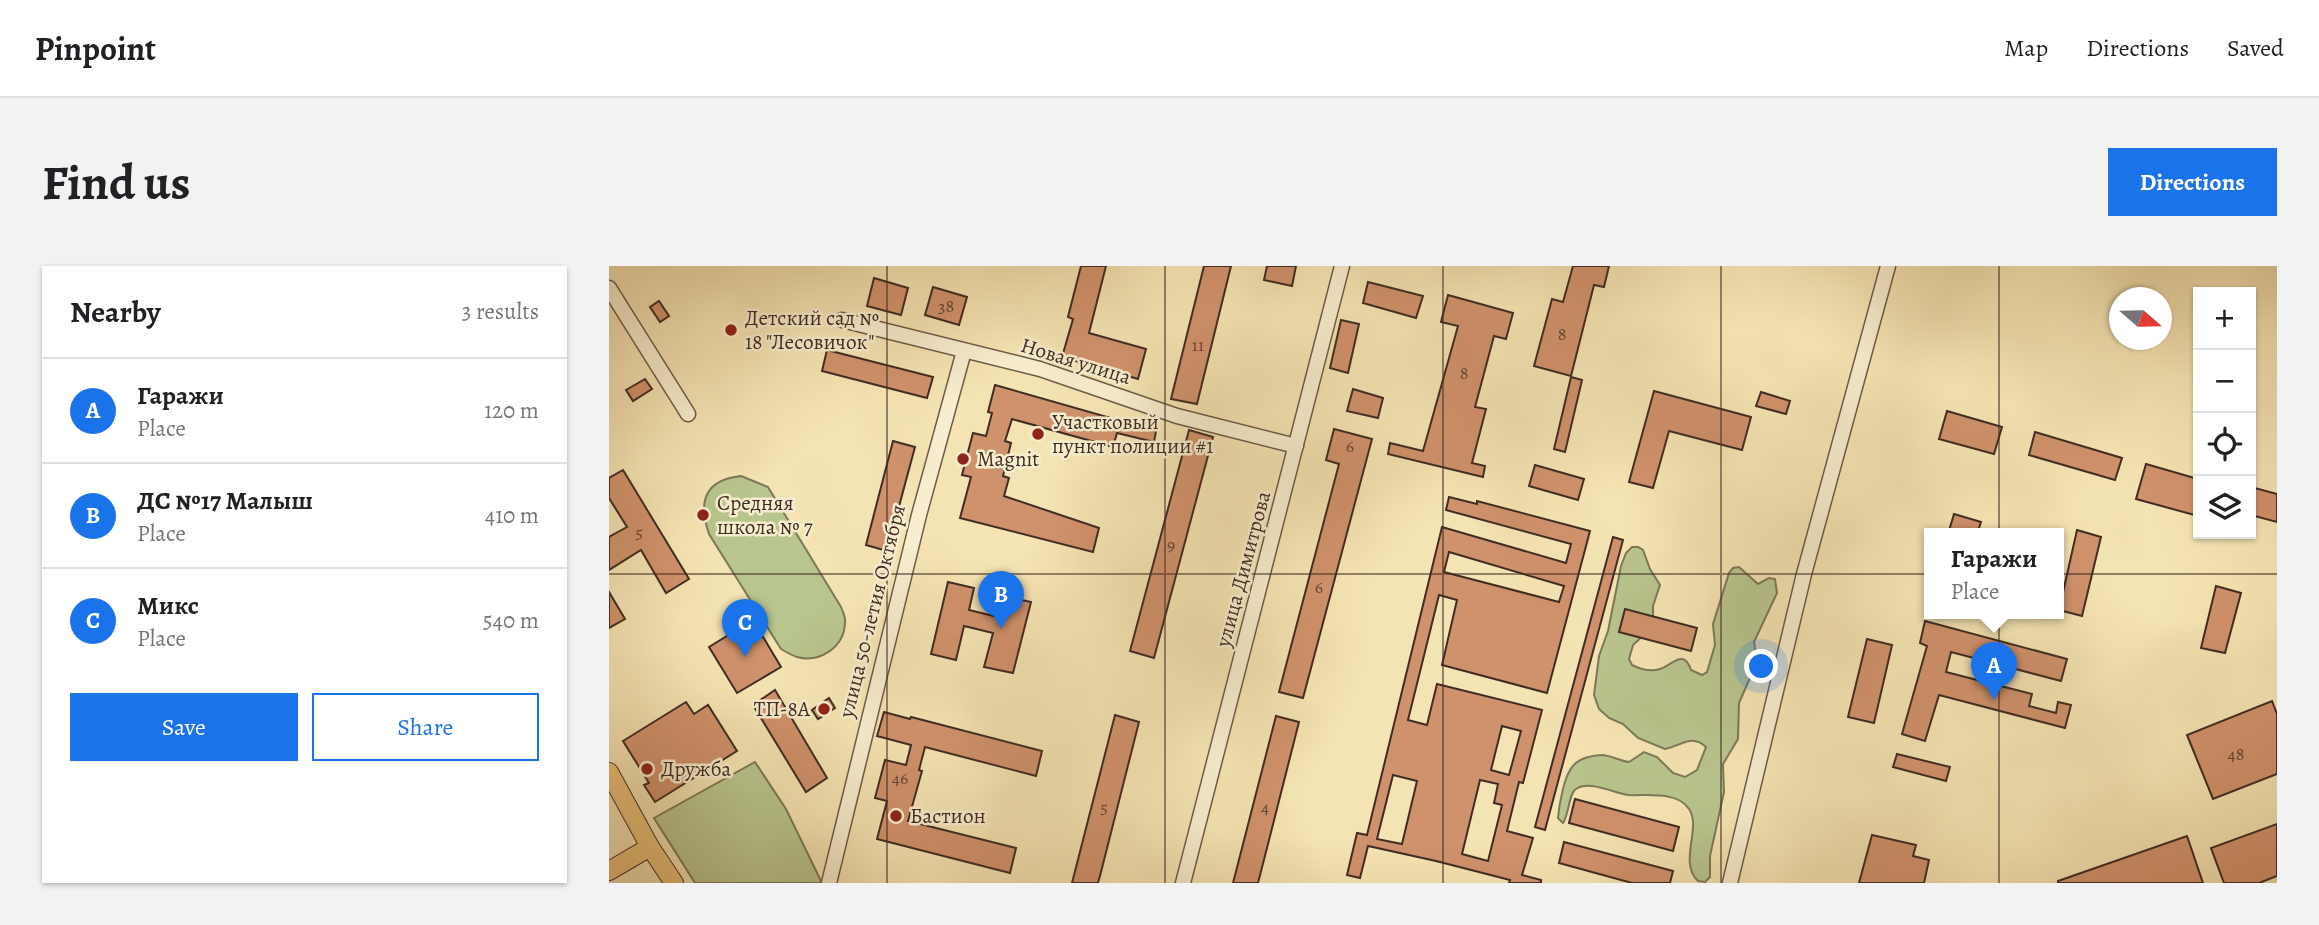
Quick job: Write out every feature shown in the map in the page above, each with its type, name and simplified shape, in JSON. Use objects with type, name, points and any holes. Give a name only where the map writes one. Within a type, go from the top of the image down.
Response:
[{"type":"main road","points":[[609,772],[673,883]]},
{"type":"main road","points":[[609,871],[650,847]]},
{"type":"street","name":"улица Димитрова","points":[[1183,883],[1342,266]]},
{"type":"street","points":[[1730,883],[1804,574],[1888,266]]},
{"type":"street","points":[[609,288],[688,414]]},
{"type":"street","name":"Новая улица","points":[[842,320],[1040,369],[1177,416],[1296,446]]},
{"type":"street","name":"улица 50-летия Октября","points":[[829,883],[919,515],[964,351]]},
{"type":"green space","points":[[741,476],[768,487],[841,607],[845,619],[844,632],[829,652],[814,658],[805,658],[781,649],[709,534],[704,512],[707,494],[719,482]]},
{"type":"green space","points":[[1632,547],[1643,550],[1660,585],[1653,606],[1653,619],[1646,633],[1633,645],[1629,659],[1632,665],[1642,669],[1660,669],[1681,659],[1688,663],[1691,670],[1702,675],[1707,672],[1715,645],[1713,624],[1729,573],[1733,568],[1739,567],[1758,584],[1769,578],[1775,579],[1777,593],[1754,642],[1757,662],[1739,703],[1738,739],[1723,764],[1724,792],[1710,856],[1710,877],[1705,882],[1698,881],[1692,873],[1692,817],[1684,803],[1677,799],[1628,795],[1588,786],[1574,791],[1563,823],[1558,818],[1567,776],[1573,766],[1582,759],[1603,755],[1629,762],[1644,752],[1657,757],[1673,773],[1685,777],[1697,770],[1706,747],[1691,741],[1665,749],[1638,738],[1623,724],[1609,718],[1599,709],[1594,695],[1599,656],[1608,631],[1621,566],[1626,553]]},
{"type":"green space","points":[[755,762],[786,809],[822,883],[695,883],[654,818]]},
{"type":"building","points":[[1081,266],[1106,266],[1089,333],[1146,349],[1138,379],[1062,357],[1073,319],[1068,317]]},
{"type":"building","points":[[1204,266],[1231,266],[1197,404],[1171,399]]},
{"type":"building","points":[[1267,266],[1296,266],[1292,286],[1264,280]]},
{"type":"building","points":[[1573,266],[1609,266],[1604,287],[1594,285],[1571,376],[1534,366],[1552,299],[1563,302]]},
{"type":"building","points":[[874,278],[908,288],[901,315],[867,306]]},
{"type":"building","points":[[1368,282],[1423,296],[1416,318],[1363,303]]},
{"type":"building","points":[[933,287],[967,297],[959,325],[925,315]]},
{"type":"building","points":[[1448,295],[1513,313],[1506,339],[1494,336],[1475,407],[1486,409],[1472,463],[1485,466],[1483,477],[1388,454],[1390,443],[1423,451],[1458,326],[1441,322]]},
{"type":"building","points":[[659,301],[669,316],[660,322],[650,307]]},
{"type":"building","points":[[1341,320],[1359,324],[1348,373],[1330,368]]},
{"type":"building","points":[[827,350],[933,377],[927,398],[822,371]]},
{"type":"building","points":[[1571,377],[1582,380],[1565,452],[1554,449]]},
{"type":"building","points":[[645,379],[652,389],[633,401],[626,390]]},
{"type":"building","points":[[995,385],[1156,431],[1154,442],[1117,433],[1113,447],[1012,419],[1005,441],[1011,443],[1003,476],[1009,478],[1004,496],[1099,528],[1093,552],[960,518],[971,477],[962,475],[973,433],[986,436],[992,413],[988,412]]},
{"type":"building","points":[[1353,389],[1383,398],[1378,418],[1347,411]]},
{"type":"building","points":[[1654,391],[1751,417],[1742,450],[1669,431],[1653,488],[1629,482]]},
{"type":"building","points":[[1761,392],[1790,401],[1786,414],[1756,406]]},
{"type":"building","points":[[1947,411],[2002,427],[1994,454],[1939,439]]},
{"type":"building","points":[[1334,429],[1372,439],[1303,698],[1279,692],[1339,464],[1326,460]]},
{"type":"building","points":[[1189,430],[1213,437],[1154,658],[1130,651]]},
{"type":"building","points":[[2035,432],[2122,458],[2115,480],[2029,455]]},
{"type":"building","points":[[893,441],[915,447],[887,551],[866,545]]},
{"type":"building","points":[[2146,464],[2193,478],[2193,515],[2136,499]]},
{"type":"building","points":[[1535,465],[1584,479],[1578,500],[1529,486]]},
{"type":"building","points":[[623,470],[689,579],[666,593],[641,550],[609,570],[609,537],[627,527],[609,498],[609,478]]},
{"type":"building","points":[[2256,488],[2277,494],[2277,522],[2256,516]]},
{"type":"building","points":[[1449,497],[1477,504],[1477,501],[1590,531],[1547,693],[1442,665],[1457,600],[1439,595],[1408,720],[1427,725],[1437,684],[1542,710],[1507,831],[1533,838],[1522,875],[1541,880],[1541,883],[1509,883],[1510,880],[1368,846],[1360,878],[1347,875],[1357,833],[1367,835],[1442,527],[1566,563],[1571,544],[1446,510]],"holes":[[[1449,552],[1564,586],[1559,602],[1444,572]],[[1502,726],[1521,731],[1509,775],[1491,770]],[[1393,775],[1417,781],[1402,844],[1377,839]],[[1480,780],[1498,784],[1494,803],[1502,805],[1488,861],[1462,854]]]},
{"type":"building","points":[[1954,514],[1981,522],[1979,528],[1950,528]]},
{"type":"building","points":[[2077,530],[2101,537],[2082,616],[2064,611],[2064,588]]},
{"type":"building","points":[[1613,537],[1623,540],[1545,830],[1535,827]]},
{"type":"building","points":[[948,582],[974,588],[969,610],[998,617],[1003,596],[1031,602],[1013,673],[984,667],[993,633],[964,626],[956,660],[931,654]]},
{"type":"building","points":[[2216,586],[2241,593],[2225,653],[2201,648]]},
{"type":"building","points":[[609,592],[625,619],[609,628]]},
{"type":"building","points":[[1625,609],[1697,628],[1691,651],[1619,632]]},
{"type":"building","points":[[753,620],[781,667],[737,693],[709,647]]},
{"type":"building","points":[[1925,621],[2067,659],[2061,681],[1951,652],[1946,672],[2032,694],[2029,706],[2056,713],[2058,702],[2071,705],[2065,728],[1939,695],[1925,741],[1902,734],[1927,646],[1920,643]]},
{"type":"building","points":[[1867,639],[1892,645],[1874,723],[1848,717]]},
{"type":"building","points":[[775,690],[827,778],[806,792],[753,705]]},
{"type":"building","name":"ТП-8А","points":[[829,698],[835,708],[818,719],[812,710]]},
{"type":"building","points":[[2272,701],[2277,714],[2277,774],[2213,799],[2187,735]]},
{"type":"building","points":[[686,702],[694,714],[708,705],[737,751],[655,802],[644,785],[649,783],[623,741]]},
{"type":"building","points":[[884,712],[1042,751],[1036,776],[925,747],[919,770],[922,771],[908,821],[1016,848],[1010,873],[877,839],[887,801],[875,798],[885,760],[906,765],[911,745],[877,736]]},
{"type":"building","points":[[1115,715],[1139,722],[1101,872],[1098,883],[1072,883]]},
{"type":"building","points":[[1276,716],[1299,722],[1258,883],[1233,883]]},
{"type":"building","points":[[1897,754],[1950,767],[1946,781],[1893,767]]},
{"type":"building","points":[[1575,799],[1679,827],[1673,851],[1569,823]]},
{"type":"building","points":[[2277,824],[2277,876],[2259,883],[2224,883],[2211,848]]},
{"type":"building","points":[[1872,835],[1916,845],[1913,856],[1929,860],[1924,883],[1859,883]]},
{"type":"building","points":[[2187,836],[2203,883],[2058,883],[2058,881]]},
{"type":"building","points":[[1564,842],[1673,871],[1670,883],[1632,883],[1559,863]]},
{"type":"place","name":"Детский сад № 18 \"Лесовичок\"","points":[[731,330]]},
{"type":"place","name":"Участковый пункт полиции #1","points":[[1038,434]]},
{"type":"place","name":"Magnit","points":[[963,459]]},
{"type":"place","name":"Средняя школа № 7","points":[[703,515]]},
{"type":"place","name":"ДС №17 Малыш","points":[[1001,629]]},
{"type":"place","name":"Микс","points":[[745,657]]},
{"type":"place","name":"Гаражи","points":[[1994,700]]},
{"type":"place","name":"ТП-8А","points":[[824,709]]},
{"type":"place","name":"Дружба","points":[[647,769]]},
{"type":"place","name":"Бастион","points":[[896,816]]}]
